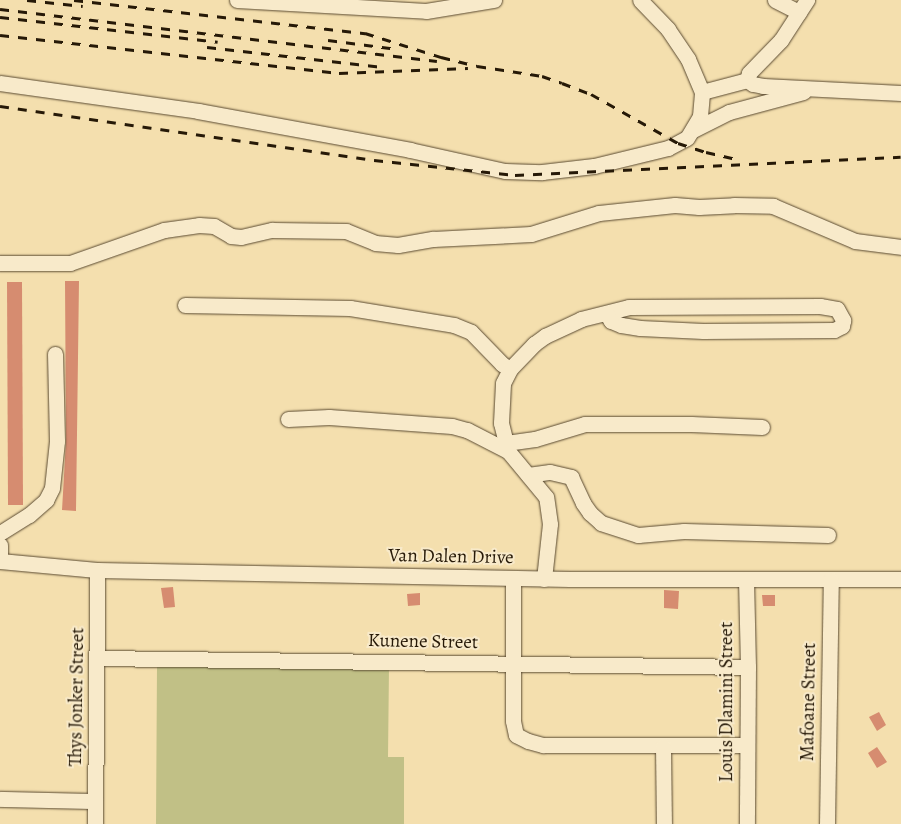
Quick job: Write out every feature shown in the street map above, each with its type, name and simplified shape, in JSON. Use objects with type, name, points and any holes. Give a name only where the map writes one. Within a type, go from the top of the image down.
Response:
[{"type":"street","points":[[236,0],[426,11],[494,0]]},
{"type":"street","points":[[0,83],[198,110],[410,150],[505,171],[542,172],[594,166],[634,158],[668,148],[687,138],[700,116],[702,92],[688,59],[668,30],[640,0]]},
{"type":"street","points":[[747,80],[749,73],[781,40],[803,6],[775,0]]},
{"type":"street","points":[[702,92],[747,80],[753,84],[763,86],[901,93]]},
{"type":"street","points":[[691,131],[729,112],[814,88]]},
{"type":"street","points":[[0,263],[62,264],[88,258],[164,230],[200,225],[214,226],[231,236],[241,237],[272,230],[346,231],[375,243],[398,245],[433,239],[531,234],[599,213],[675,205],[699,208],[734,205],[773,206],[855,241],[901,246]]},
{"type":"street","points":[[544,579],[549,511],[546,498],[507,447],[501,423],[503,383],[510,369],[545,336],[581,319],[629,307],[794,305],[837,309],[843,320],[842,326],[834,330],[703,331],[640,328],[621,325],[611,321],[606,314]]},
{"type":"street","points":[[185,306],[350,308],[454,324],[471,332],[502,364],[510,369]]},
{"type":"street","points":[[0,533],[29,515],[46,500],[52,488],[57,435],[55,354]]},
{"type":"street","points":[[288,419],[329,417],[452,426],[467,430],[507,447],[585,424],[762,427]]},
{"type":"street","points":[[528,475],[550,472],[571,477],[583,503],[600,523],[638,536],[684,531],[828,535]]},
{"type":"street","points":[[0,545],[0,561]]},
{"type":"street","name":"Van Dalen Drive","points":[[0,561],[97,570],[544,579],[901,579]]},
{"type":"street","name":"Thys Jonker Street","points":[[95,824],[98,658],[97,570]]},
{"type":"street","points":[[513,578],[513,721],[516,735],[543,745],[747,745]]},
{"type":"street","name":"Louis Dlamini Street","points":[[746,579],[748,667],[747,824]]},
{"type":"street","name":"Mafoane Street","points":[[828,824],[831,580]]},
{"type":"street","name":"Kunene Street","points":[[98,658],[748,667]]},
{"type":"street","points":[[664,746],[664,824]]},
{"type":"street","points":[[0,800],[95,801]]},
{"type":"shaded area","points":[[157,665],[389,667],[388,757],[404,757],[404,824],[156,824]]},
{"type":"building","points":[[65,281],[79,281],[76,511],[62,510],[66,441]]},
{"type":"building","points":[[7,282],[22,282],[23,505],[8,505]]},
{"type":"building","points":[[173,587],[175,607],[164,608],[161,588]]},
{"type":"building","points":[[664,590],[679,591],[678,609],[664,608]]},
{"type":"building","points":[[420,593],[420,605],[408,606],[407,594]]},
{"type":"building","points":[[762,595],[775,595],[775,606],[763,606]]},
{"type":"building","points":[[879,712],[886,725],[877,731],[869,717]]},
{"type":"building","points":[[877,747],[887,762],[877,768],[868,753]]},
{"type":"railway","points":[[27,0],[83,6]]},
{"type":"railway","points":[[74,0],[365,33],[441,57],[477,66],[542,76],[591,94],[678,143],[736,159]]},
{"type":"railway","points":[[0,9],[437,61]]},
{"type":"railway","points":[[0,17],[218,42]]},
{"type":"railway","points":[[0,35],[339,73],[468,68]]},
{"type":"railway","points":[[328,40],[397,49]]},
{"type":"railway","points":[[207,47],[383,67]]},
{"type":"railway","points":[[0,106],[374,160],[515,175],[901,157]]}]
